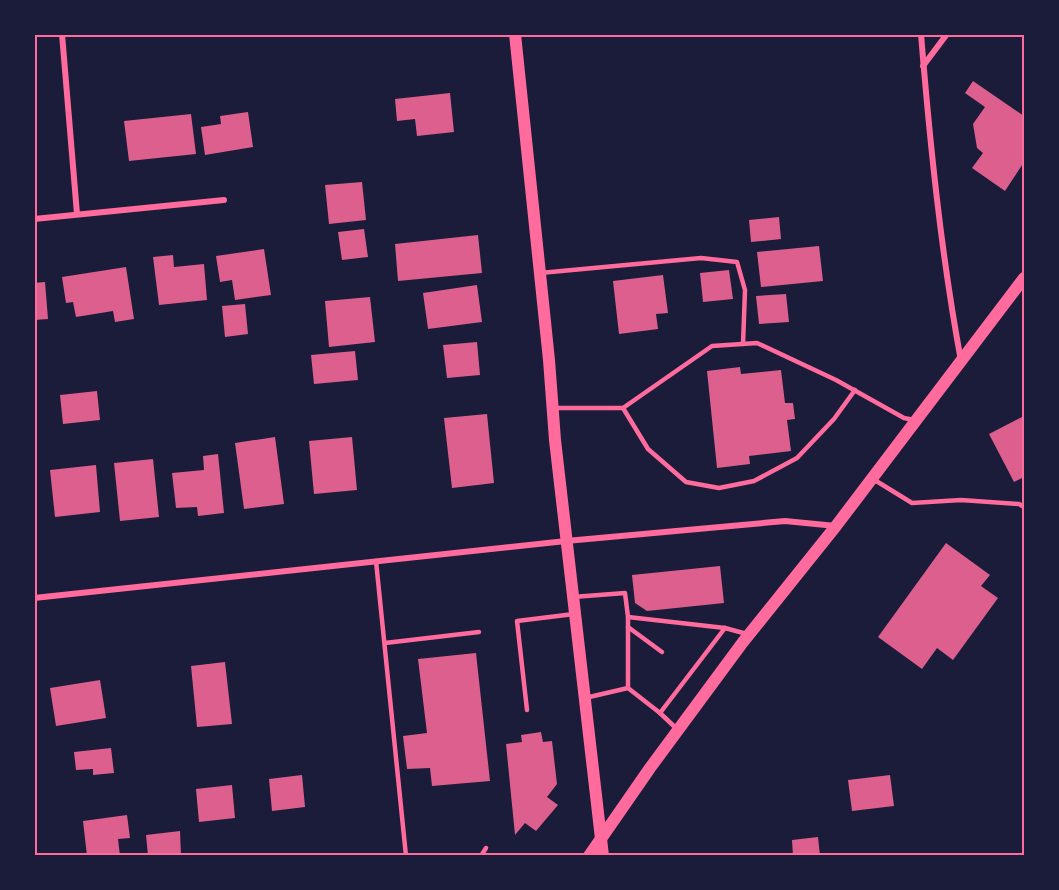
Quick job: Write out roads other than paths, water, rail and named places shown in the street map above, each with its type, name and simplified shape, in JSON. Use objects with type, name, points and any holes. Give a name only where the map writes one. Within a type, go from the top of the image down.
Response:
[{"type":"main road","points":[[515,34],[572,597],[603,855]]},
{"type":"main road","points":[[589,855],[749,635],[836,526],[1024,278]]},
{"type":"street","points":[[62,34],[77,214]]},
{"type":"street","points":[[921,34],[932,170],[961,362]]},
{"type":"street","points":[[923,66],[947,34]]},
{"type":"street","points":[[34,219],[224,200]]},
{"type":"street","points":[[34,598],[566,541],[784,521],[836,526]]},
{"type":"lane","points":[[540,273],[701,258],[737,262],[745,290],[743,344]]},
{"type":"lane","points":[[553,408],[622,408],[712,346],[757,343],[855,390],[904,418],[917,420]]},
{"type":"lane","points":[[622,408],[648,449],[686,482],[719,488],[754,482],[797,458],[834,418],[855,390]]},
{"type":"lane","points":[[872,478],[912,503],[961,500],[1024,507]]},
{"type":"lane","points":[[376,561],[406,855]]},
{"type":"lane","points":[[572,597],[625,593],[628,617],[628,688]]},
{"type":"lane","points":[[527,710],[517,621],[574,615]]},
{"type":"lane","points":[[628,617],[725,628],[749,635]]},
{"type":"lane","points":[[628,627],[662,652]]},
{"type":"lane","points":[[660,713],[725,628]]},
{"type":"lane","points":[[384,643],[479,632]]},
{"type":"lane","points":[[585,698],[628,688]]},
{"type":"lane","points":[[628,688],[678,730]]},
{"type":"lane","points":[[481,855],[486,848]]}]
